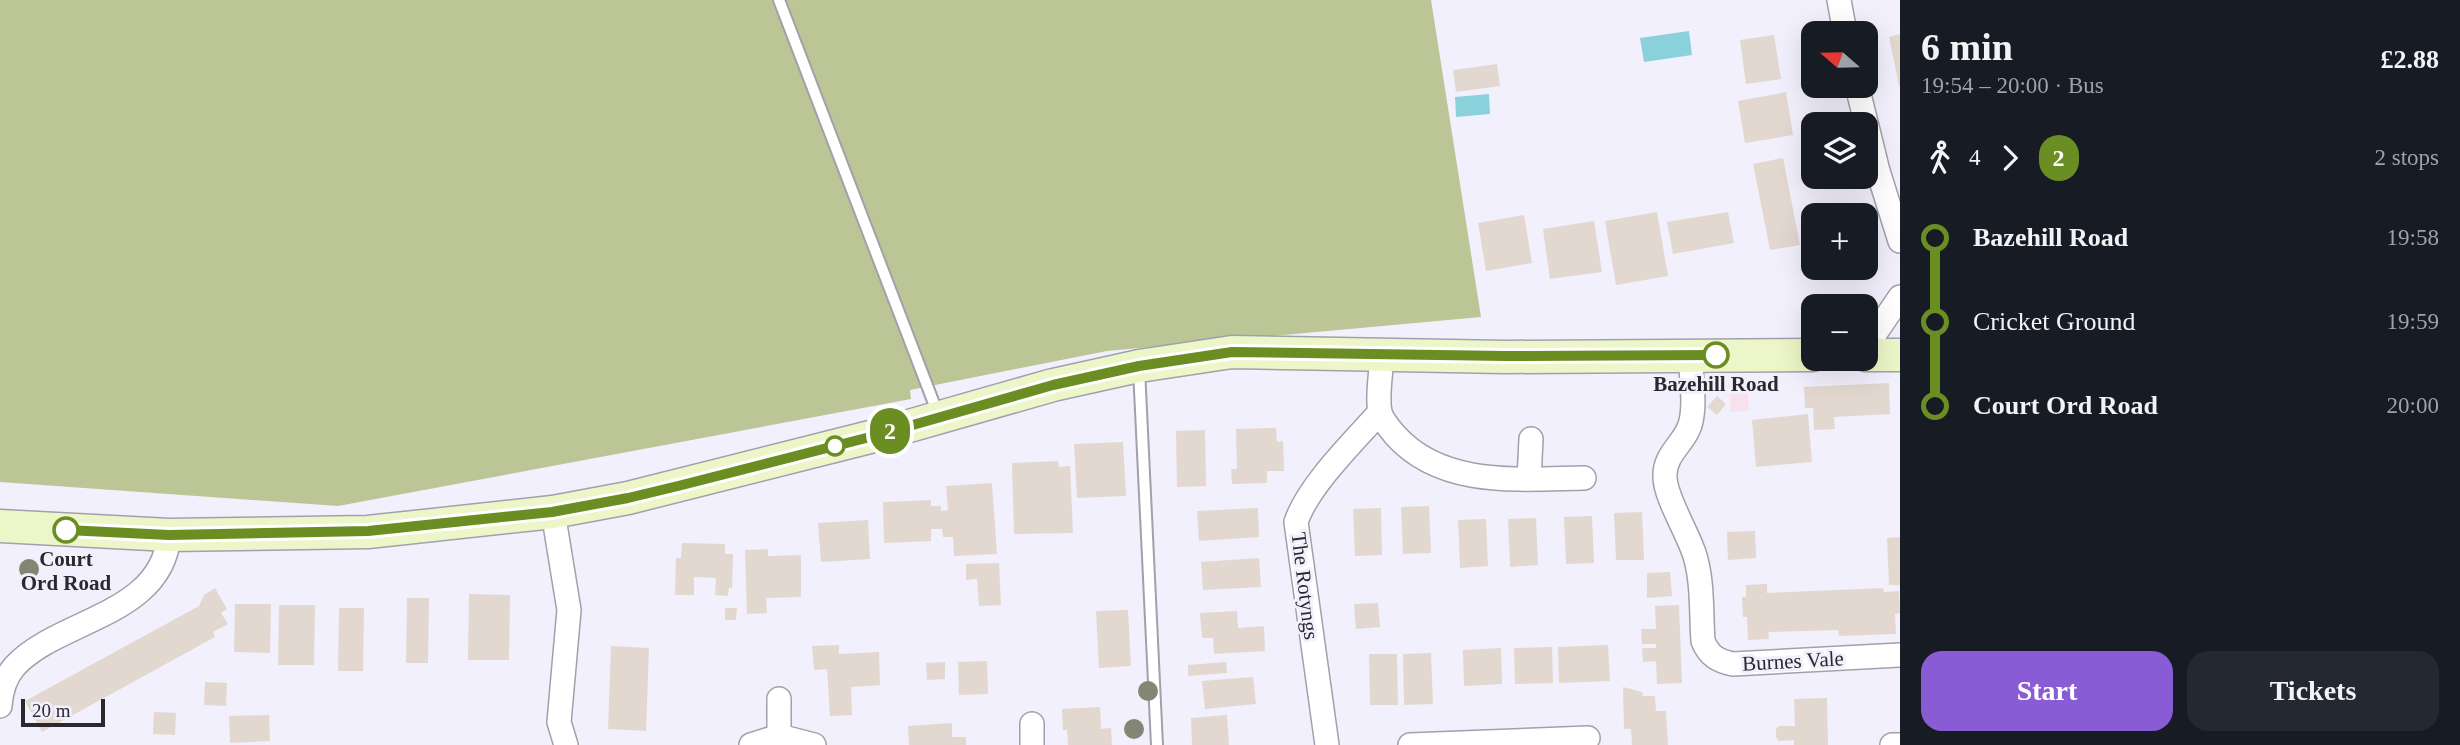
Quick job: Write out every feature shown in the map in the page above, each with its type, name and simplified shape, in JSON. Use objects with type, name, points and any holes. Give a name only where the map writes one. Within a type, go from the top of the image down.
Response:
[{"type":"main road","points":[[0,526],[169,535],[368,531],[552,512],[628,498],[874,436],[1053,385],[1139,366],[1232,352],[1505,356],[1801,355]]},
{"type":"street","points":[[1839,0],[1843,21]]},
{"type":"street","points":[[1860,98],[1878,171],[1900,241]]},
{"type":"street","points":[[1879,355],[1870,341],[1900,297]]},
{"type":"street","points":[[1383,353],[1380,412],[1404,445],[1437,466],[1483,478],[1584,478]]},
{"type":"street","name":"Burnes Vale","points":[[1690,355],[1691,422],[1670,455],[1665,476],[1670,499],[1688,535],[1699,572],[1703,641],[1707,650],[1713,657],[1733,664],[1900,655]]},
{"type":"street","name":"The Rotyngs","points":[[1327,745],[1296,522],[1310,495],[1380,412]]},
{"type":"street","points":[[1530,479],[1531,439]]},
{"type":"street","points":[[552,512],[569,610],[559,722],[566,745]]},
{"type":"street","points":[[0,706],[4,685],[14,667],[27,656],[104,615],[142,589],[164,559],[169,535]]},
{"type":"street","points":[[779,699],[779,736]]},
{"type":"street","points":[[751,745],[779,736],[814,745]]},
{"type":"street","points":[[1410,745],[1588,738]]},
{"type":"street","points":[[1892,745],[1900,745]]},
{"type":"lane","points":[[779,0],[939,417]]},
{"type":"lane","points":[[1139,366],[1157,745]]},
{"type":"shaded area","points":[[1747,384],[1749,411],[1731,412],[1729,385]]},
{"type":"green space","points":[[0,0],[1431,0],[1481,317],[1107,351],[910,390],[911,399],[338,506],[0,482]]},
{"type":"water","points":[[1689,31],[1692,55],[1644,62],[1640,38]]},
{"type":"water","points":[[1489,94],[1490,114],[1456,117],[1455,97]]},
{"type":"building","points":[[1900,34],[1900,86],[1899,86],[1889,37]]},
{"type":"building","points":[[1774,35],[1781,79],[1746,84],[1740,40]]},
{"type":"building","points":[[1497,64],[1500,86],[1456,92],[1453,70]]},
{"type":"building","points":[[1786,92],[1793,135],[1745,143],[1738,101]]},
{"type":"building","points":[[1783,158],[1800,245],[1770,250],[1753,164]]},
{"type":"building","points":[[1657,212],[1668,276],[1616,285],[1605,221]]},
{"type":"building","points":[[1728,212],[1734,243],[1673,254],[1667,222]]},
{"type":"building","points":[[1524,215],[1532,263],[1486,271],[1478,223]]},
{"type":"building","points":[[1594,221],[1602,272],[1550,279],[1543,229]]},
{"type":"building","points":[[1889,383],[1890,414],[1834,417],[1835,429],[1814,430],[1813,408],[1805,408],[1804,387]]},
{"type":"building","points":[[1717,396],[1726,404],[1717,415],[1707,407]]},
{"type":"building","points":[[1808,414],[1812,462],[1756,467],[1752,420]]},
{"type":"building","points":[[1276,428],[1277,442],[1283,441],[1284,471],[1267,471],[1267,483],[1232,484],[1231,469],[1237,469],[1236,429]]},
{"type":"building","points":[[1205,430],[1206,486],[1177,487],[1176,431]]},
{"type":"building","points":[[1123,442],[1126,496],[1077,498],[1074,444]]},
{"type":"building","points":[[1058,461],[1059,467],[1070,466],[1073,533],[1014,534],[1012,463]]},
{"type":"building","points":[[992,483],[997,554],[954,556],[953,537],[943,537],[942,529],[931,529],[931,541],[884,543],[883,502],[931,500],[931,506],[941,506],[941,511],[948,510],[946,486]]},
{"type":"building","points":[[1429,506],[1431,553],[1403,554],[1401,507]]},
{"type":"building","points":[[1258,508],[1259,537],[1199,541],[1197,511]]},
{"type":"building","points":[[1381,508],[1382,555],[1355,556],[1353,509]]},
{"type":"building","points":[[1642,512],[1644,560],[1616,560],[1614,513]]},
{"type":"building","points":[[1592,516],[1594,563],[1566,564],[1564,517]]},
{"type":"building","points":[[1536,518],[1538,565],[1510,567],[1508,519]]},
{"type":"building","points":[[1486,519],[1488,566],[1460,568],[1458,520]]},
{"type":"building","points":[[868,520],[870,559],[821,562],[818,523]]},
{"type":"building","points":[[1755,531],[1756,558],[1728,560],[1727,532]]},
{"type":"building","points":[[1900,537],[1900,585],[1889,585],[1887,538]]},
{"type":"building","points":[[682,543],[725,544],[725,554],[733,554],[732,588],[729,588],[728,596],[715,595],[716,578],[694,577],[694,595],[675,595],[676,558],[681,558]]},
{"type":"building","points":[[768,549],[768,556],[801,555],[801,597],[766,598],[767,613],[747,614],[745,550]]},
{"type":"building","points":[[1259,558],[1261,587],[1203,590],[1201,562]]},
{"type":"building","points":[[999,563],[1001,605],[979,606],[977,579],[966,580],[966,564]]},
{"type":"building","points":[[1670,572],[1672,596],[1647,598],[1647,573]]},
{"type":"building","points":[[1767,584],[1767,593],[1883,588],[1884,592],[1899,591],[1900,613],[1895,614],[1896,634],[1839,636],[1838,630],[1768,632],[1769,639],[1748,640],[1747,617],[1743,617],[1742,597],[1746,597],[1746,585]]},
{"type":"building","points":[[215,588],[227,609],[221,613],[228,624],[213,632],[215,637],[42,732],[25,701],[199,606],[204,595]]},
{"type":"building","points":[[469,594],[510,595],[509,660],[468,660]]},
{"type":"building","points":[[407,598],[429,598],[428,663],[406,663]]},
{"type":"building","points":[[1378,603],[1380,627],[1356,629],[1354,604]]},
{"type":"building","points":[[235,604],[271,604],[270,653],[234,652]]},
{"type":"building","points":[[279,605],[315,605],[314,665],[278,665]]},
{"type":"building","points":[[1679,605],[1682,683],[1657,684],[1656,661],[1643,662],[1642,648],[1656,648],[1656,644],[1642,644],[1641,629],[1656,629],[1655,606]]},
{"type":"building","points":[[339,608],[364,608],[363,671],[338,671]]},
{"type":"building","points":[[725,608],[737,608],[736,620],[725,620]]},
{"type":"building","points":[[1128,610],[1131,666],[1099,668],[1096,611]]},
{"type":"building","points":[[1237,611],[1238,628],[1264,626],[1265,651],[1214,654],[1213,638],[1202,638],[1200,613]]},
{"type":"building","points":[[839,645],[839,654],[879,652],[880,685],[851,687],[852,715],[830,716],[827,669],[814,670],[812,646]]},
{"type":"building","points":[[1608,645],[1610,681],[1559,683],[1558,647]]},
{"type":"building","points":[[611,646],[649,648],[646,731],[608,729]]},
{"type":"building","points":[[1552,647],[1553,683],[1515,684],[1514,648]]},
{"type":"building","points":[[1501,648],[1502,684],[1464,686],[1463,650]]},
{"type":"building","points":[[1431,653],[1433,704],[1404,705],[1403,654]]},
{"type":"building","points":[[1369,654],[1397,654],[1398,705],[1370,705]]},
{"type":"building","points":[[987,661],[988,694],[959,695],[958,662]]},
{"type":"building","points":[[945,662],[945,679],[927,680],[926,663]]},
{"type":"building","points":[[1226,662],[1227,673],[1188,676],[1188,665]]},
{"type":"building","points":[[1253,677],[1256,704],[1205,709],[1202,681]]},
{"type":"building","points":[[205,682],[227,683],[226,706],[204,705]]},
{"type":"building","points":[[1623,687],[1642,692],[1643,696],[1655,696],[1656,711],[1666,711],[1668,745],[1632,745],[1631,729],[1624,729]]},
{"type":"building","points":[[1827,698],[1828,745],[1794,745],[1794,740],[1779,741],[1776,729],[1779,726],[1795,726],[1794,699]]},
{"type":"building","points":[[1100,707],[1101,729],[1111,728],[1112,745],[1068,745],[1067,730],[1063,730],[1062,709]]},
{"type":"building","points":[[154,712],[176,713],[175,735],[153,734]]},
{"type":"building","points":[[269,715],[270,741],[230,743],[229,716]]},
{"type":"building","points":[[1227,715],[1229,745],[1192,745],[1191,718]]},
{"type":"building","points":[[952,723],[952,737],[966,737],[966,745],[909,745],[908,726]]},
{"type":"bus line","name":"2","points":[[66,530],[169,535],[368,531],[552,512],[678,486],[874,436],[1053,385],[1139,366],[1232,352],[1505,356],[1716,355]]},
{"type":"place","name":"Bazehill Road","points":[[1716,355]]},
{"type":"place","name":"Court Ord Road","points":[[66,530]]}]
